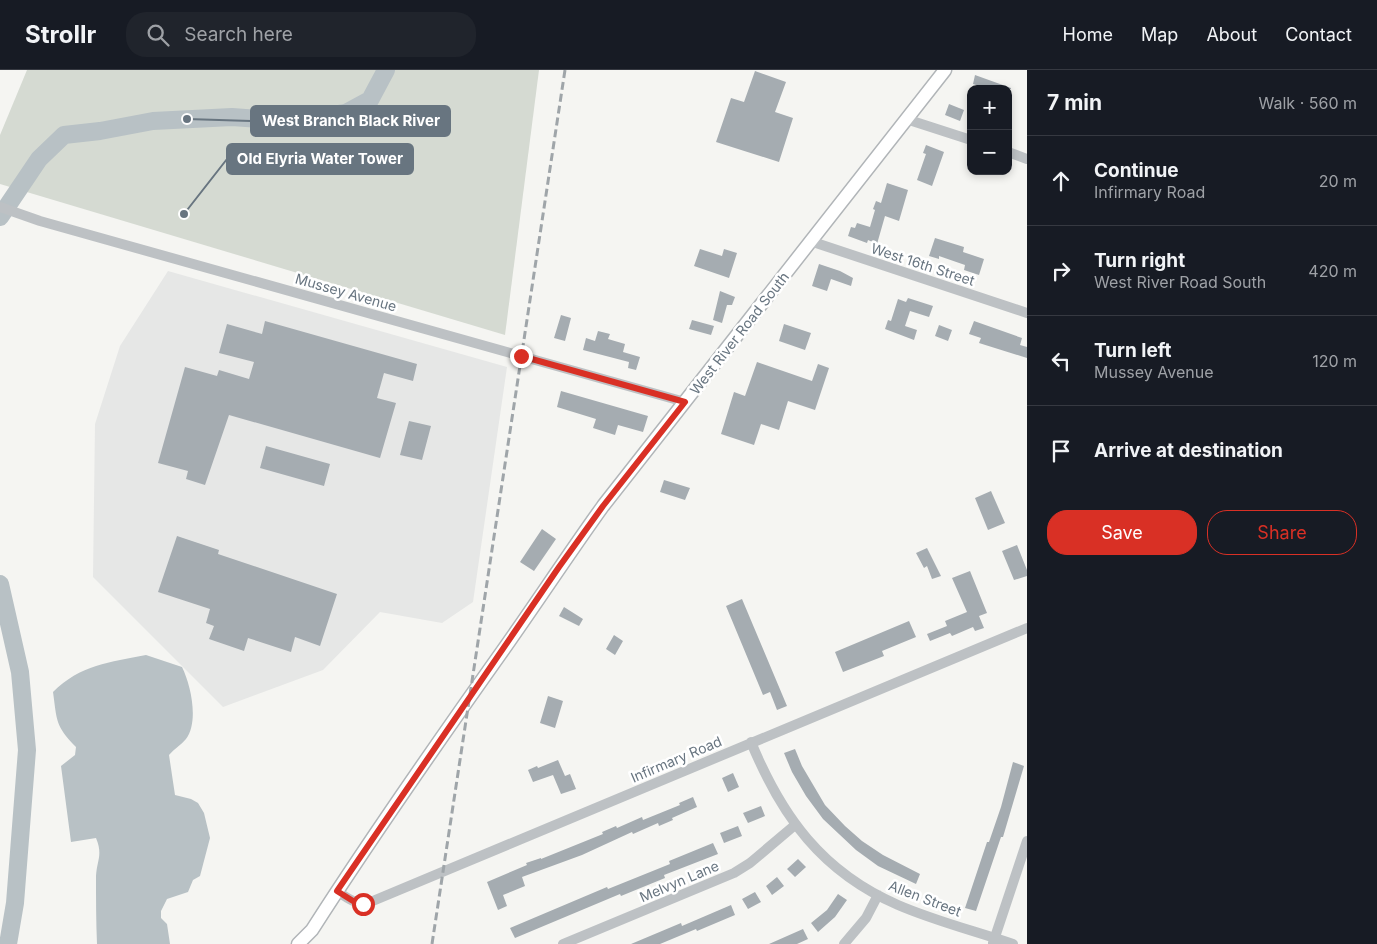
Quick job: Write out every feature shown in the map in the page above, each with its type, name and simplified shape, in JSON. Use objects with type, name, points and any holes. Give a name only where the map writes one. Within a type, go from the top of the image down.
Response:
[{"type":"main road","name":"West River Road South","points":[[298,944],[312,930],[559,567],[603,506],[944,70]]},
{"type":"main road","points":[[306,944],[312,930]]},
{"type":"street","points":[[906,119],[967,139]]},
{"type":"street","points":[[1012,153],[1027,159]]},
{"type":"street","name":"Mussey Avenue","points":[[0,207],[685,402]]},
{"type":"street","name":"West 16th Street","points":[[810,241],[1027,313]]},
{"type":"street","name":"Infirmary Road","points":[[337,891],[360,904],[368,903],[1027,628]]},
{"type":"street","name":"Allen Street","points":[[752,742],[771,787],[795,825],[825,858],[842,872],[878,895],[918,912],[993,941],[1014,944]]},
{"type":"street","name":"Melvyn Lane","points":[[563,944],[734,873],[750,863],[795,825]]},
{"type":"street","points":[[993,941],[1027,841]]},
{"type":"street","points":[[844,944],[866,918],[878,895]]},
{"type":"shaded area","points":[[27,70],[539,70],[505,335],[0,184],[0,135]]},
{"type":"shaded area","points":[[168,271],[507,367],[473,602],[442,623],[380,612],[323,670],[223,707],[93,577],[95,424],[120,346]]},
{"type":"shaded area","points":[[146,655],[182,667],[188,683],[193,713],[190,732],[186,739],[169,755],[175,795],[198,803],[204,813],[210,838],[200,876],[193,880],[188,892],[167,899],[161,911],[161,918],[167,924],[170,944],[97,944],[96,876],[99,849],[96,838],[71,842],[61,766],[75,755],[76,747],[64,733],[58,722],[53,692],[63,683],[85,670]]},
{"type":"building","points":[[755,71],[786,82],[775,112],[793,118],[779,162],[716,142],[731,98],[744,102]]},
{"type":"building","points":[[975,75],[1003,85],[976,85],[973,84]]},
{"type":"building","points":[[949,104],[964,110],[960,121],[945,115]]},
{"type":"building","points":[[926,145],[944,152],[932,186],[917,180],[926,154],[923,153]]},
{"type":"building","points":[[887,183],[908,190],[899,221],[885,216],[877,244],[868,240],[867,243],[848,236],[851,227],[855,228],[857,223],[870,227],[876,201],[881,203]]},
{"type":"building","points":[[935,238],[964,247],[963,252],[984,259],[979,275],[964,270],[965,265],[939,256],[939,259],[929,256]]},
{"type":"building","points":[[700,249],[722,256],[724,249],[737,253],[729,278],[694,266]]},
{"type":"building","points":[[819,264],[840,271],[853,278],[851,286],[831,279],[827,291],[812,286]]},
{"type":"building","points":[[720,291],[735,297],[732,305],[727,305],[722,323],[713,320]]},
{"type":"building","points":[[908,298],[933,306],[929,317],[910,311],[905,326],[917,330],[914,340],[885,329],[888,320],[891,321],[898,299],[906,302]]},
{"type":"building","points":[[561,315],[571,318],[565,341],[554,338]]},
{"type":"building","points":[[692,320],[714,326],[711,335],[689,329]]},
{"type":"building","points":[[265,321],[417,364],[413,381],[384,373],[377,398],[396,403],[380,458],[229,415],[205,485],[186,479],[188,471],[158,463],[185,367],[217,376],[219,370],[249,379],[254,362],[219,353],[227,324],[262,334]]},
{"type":"building","points":[[974,321],[1022,338],[1020,345],[1027,347],[1027,358],[979,343],[981,338],[969,334]]},
{"type":"building","points":[[784,324],[811,333],[805,350],[779,341]]},
{"type":"building","points":[[939,325],[952,330],[948,341],[935,336]]},
{"type":"building","points":[[598,331],[610,334],[608,339],[625,344],[623,352],[640,357],[636,370],[628,368],[629,362],[583,350],[586,338],[595,341]]},
{"type":"building","points":[[757,362],[812,381],[818,364],[829,368],[815,410],[788,401],[779,430],[761,424],[754,445],[721,434],[734,392],[745,396]]},
{"type":"building","points":[[561,391],[648,416],[643,432],[618,425],[615,435],[593,428],[596,419],[557,407]]},
{"type":"building","points":[[409,421],[431,426],[422,460],[400,455]]},
{"type":"building","points":[[266,446],[330,464],[324,486],[260,468]]},
{"type":"building","points":[[664,480],[690,488],[685,500],[660,492]]},
{"type":"building","points":[[991,491],[1005,523],[988,530],[975,498]]},
{"type":"building","points":[[542,529],[556,539],[534,571],[520,562]]},
{"type":"building","points":[[177,536],[219,550],[218,554],[337,594],[320,646],[295,637],[291,652],[248,638],[244,651],[209,639],[214,626],[206,623],[210,609],[158,592]]},
{"type":"building","points":[[1017,545],[1027,570],[1027,576],[1014,580],[1002,551]]},
{"type":"building","points":[[927,548],[941,576],[932,579],[927,566],[924,568],[916,553]]},
{"type":"building","points":[[970,571],[987,613],[979,616],[984,628],[975,631],[973,627],[952,636],[950,633],[930,641],[927,634],[947,626],[945,621],[967,612],[952,578]]},
{"type":"building","points":[[742,599],[787,706],[777,710],[770,692],[763,695],[726,606]]},
{"type":"building","points":[[564,607],[583,619],[579,626],[559,616]]},
{"type":"building","points":[[909,621],[916,637],[882,651],[884,656],[843,672],[835,652]]},
{"type":"building","points":[[614,635],[623,641],[615,655],[606,649]]},
{"type":"building","points":[[548,696],[563,701],[555,728],[540,723]]},
{"type":"building","points":[[795,749],[802,766],[825,805],[862,841],[883,855],[920,874],[916,884],[878,866],[856,850],[823,819],[806,796],[792,772],[784,753]]},
{"type":"building","points":[[558,760],[565,776],[570,774],[576,789],[561,794],[553,775],[533,782],[528,770]]},
{"type":"building","points":[[1013,762],[1024,766],[1003,837],[1001,837],[976,911],[965,908],[1001,807]]},
{"type":"building","points":[[733,773],[739,787],[728,792],[722,778]]},
{"type":"building","points":[[693,797],[697,807],[672,818],[673,820],[659,826],[658,823],[633,834],[632,832],[582,855],[522,877],[525,886],[503,895],[507,906],[498,910],[487,882],[527,865],[526,863],[541,859],[603,834],[602,832],[616,826],[617,828],[642,817],[643,820],[680,805],[679,803]]},
{"type":"building","points":[[761,806],[765,816],[748,823],[743,813]]},
{"type":"building","points":[[738,826],[742,836],[724,843],[720,833]]},
{"type":"building","points":[[713,843],[718,854],[664,875],[665,878],[621,896],[620,894],[515,938],[510,928],[607,887],[608,889],[670,864],[669,861]]},
{"type":"building","points":[[798,859],[806,867],[795,877],[787,869]]},
{"type":"building","points":[[777,877],[784,886],[772,895],[766,886]]},
{"type":"building","points":[[755,892],[761,902],[748,909],[742,899]]},
{"type":"building","points":[[838,894],[847,900],[835,917],[818,932],[811,923],[827,910]]},
{"type":"building","points":[[731,905],[735,915],[697,931],[696,929],[660,944],[631,944],[681,923],[682,926]]},
{"type":"building","points":[[803,929],[808,939],[797,944],[769,944]]},
{"type":"waterway","points":[[0,217],[39,159],[64,135],[100,131],[153,121],[232,117],[290,121],[346,113],[370,100],[386,70]]},
{"type":"waterway","points":[[0,584],[20,672],[27,750],[15,903],[8,944]]},
{"type":"railway","points":[[432,944],[565,70]]},
{"type":"place","name":"West Branch Black River","points":[[187,119]]},
{"type":"place","name":"Old Elyria Water Tower","points":[[184,214]]},
{"type":"route","points":[[363,904],[357,903],[337,891],[559,567],[603,506],[685,402],[521,356]]}]
